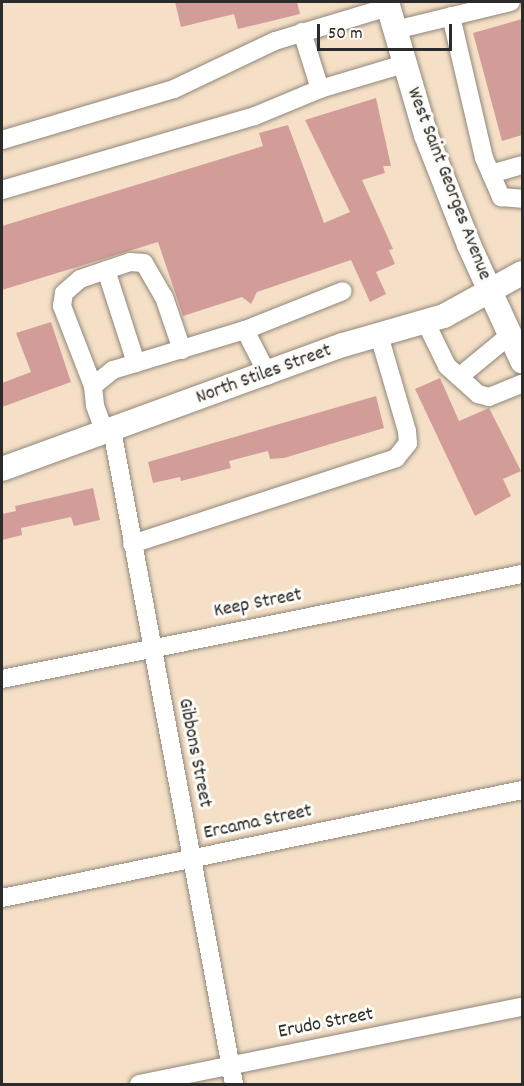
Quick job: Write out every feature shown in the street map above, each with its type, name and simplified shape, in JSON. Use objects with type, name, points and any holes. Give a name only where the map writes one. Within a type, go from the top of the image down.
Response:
[{"type":"main road","name":"West Saint Georges Avenue","points":[[388,4],[426,135],[491,292],[518,350]]},
{"type":"main road","name":"North Stiles Street","points":[[2,469],[379,335],[425,321],[491,292],[522,273]]},
{"type":"street","points":[[394,30],[510,2]]},
{"type":"street","points":[[2,140],[174,89],[275,41],[388,4]]},
{"type":"street","points":[[456,15],[491,174],[501,197],[522,199]]},
{"type":"street","points":[[302,32],[320,89]]},
{"type":"street","points":[[2,190],[255,116],[320,89],[404,64]]},
{"type":"street","points":[[491,174],[522,165]]},
{"type":"street","name":"Gibbons Street","points":[[182,350],[150,268],[144,263],[130,262],[80,279],[64,293],[62,306],[93,386],[95,405],[108,432],[132,544],[234,1084]]},
{"type":"street","points":[[106,270],[136,363]]},
{"type":"street","points":[[93,386],[113,370],[245,330],[343,291]]},
{"type":"street","points":[[425,321],[447,366],[478,394],[489,397],[522,384]]},
{"type":"street","points":[[245,330],[268,375]]},
{"type":"street","points":[[132,544],[396,458],[408,443],[408,437],[379,335]]},
{"type":"street","points":[[459,377],[518,350]]},
{"type":"street","name":"Keep Street","points":[[2,679],[522,574]]},
{"type":"street","name":"Ercama Street","points":[[2,898],[522,790]]},
{"type":"street","name":"Erudo Street","points":[[139,1084],[522,1007]]},
{"type":"building","points":[[175,2],[297,2],[300,14],[238,29],[234,14],[181,27]]},
{"type":"building","points":[[522,19],[522,135],[502,141],[473,33]]},
{"type":"building","points":[[376,98],[391,166],[383,166],[385,173],[362,180],[393,249],[389,250],[395,264],[376,272],[386,294],[370,302],[351,260],[257,292],[251,304],[242,297],[183,316],[158,242],[2,290],[2,226],[263,146],[259,133],[288,125],[324,223],[350,212],[305,120]]},
{"type":"building","points":[[51,322],[71,382],[2,407],[2,383],[31,372],[16,333]]},
{"type":"building","points":[[440,378],[459,421],[489,408],[521,471],[503,479],[511,496],[475,516],[415,389]]},
{"type":"building","points":[[376,396],[384,428],[284,458],[270,459],[268,451],[229,461],[231,468],[181,481],[180,477],[153,483],[148,462]]},
{"type":"building","points":[[93,488],[100,520],[74,526],[71,517],[21,528],[22,535],[2,540],[2,514],[16,511],[15,506]]}]
